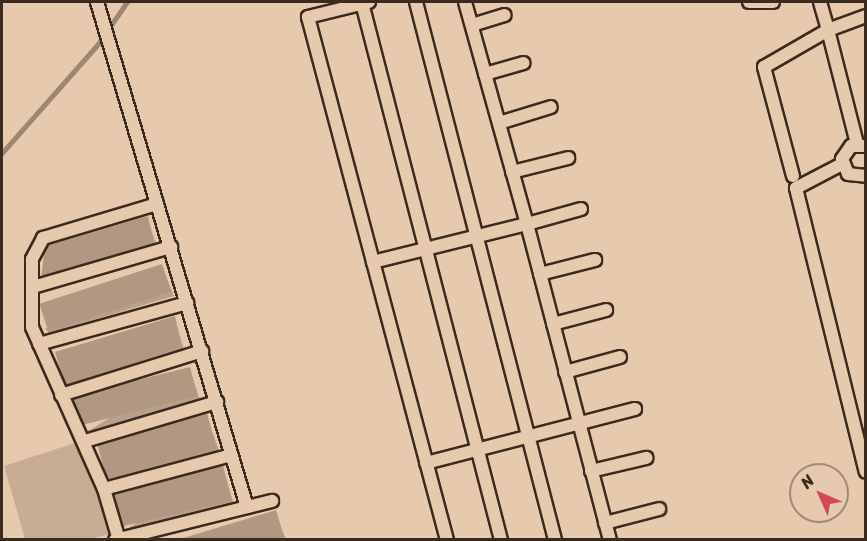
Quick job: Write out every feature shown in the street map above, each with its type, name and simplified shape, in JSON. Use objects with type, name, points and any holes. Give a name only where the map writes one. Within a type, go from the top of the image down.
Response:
[{"type":"street","points":[[447,540],[308,17],[365,2],[501,540]]},
{"type":"street","points":[[416,2],[555,540]]},
{"type":"street","points":[[465,2],[527,224],[610,540]]},
{"type":"street","points":[[749,2],[773,2]]},
{"type":"street","points":[[820,2],[861,145],[844,153],[842,164],[848,174],[865,179]]},
{"type":"street","points":[[98,6],[247,507]]},
{"type":"street","points":[[472,25],[504,15]]},
{"type":"street","points":[[793,176],[764,67],[828,30],[866,16]]},
{"type":"street","points":[[485,74],[523,63]]},
{"type":"street","points":[[499,123],[551,107]]},
{"type":"street","points":[[512,172],[568,158]]},
{"type":"street","points":[[842,164],[796,188],[866,472]]},
{"type":"street","points":[[158,204],[43,238],[34,249],[30,306],[39,344],[61,395],[85,441],[104,489],[117,539],[272,501]]},
{"type":"street","points":[[373,262],[582,209]]},
{"type":"street","points":[[33,287],[171,247]]},
{"type":"street","points":[[540,274],[595,260]]},
{"type":"street","points":[[39,344],[186,303]]},
{"type":"street","points":[[553,324],[606,310]]},
{"type":"street","points":[[61,395],[202,351]]},
{"type":"street","points":[[565,372],[620,357]]},
{"type":"street","points":[[85,441],[217,402]]},
{"type":"street","points":[[426,463],[635,409]]},
{"type":"street","points":[[104,489],[232,455]]},
{"type":"street","points":[[591,471],[646,458]]},
{"type":"street","points":[[605,523],[659,509]]},
{"type":"shaded area","points":[[81,441],[110,534],[90,539],[25,539],[4,466]]},
{"type":"building","points":[[148,216],[154,243],[41,279],[45,246]]},
{"type":"building","points":[[162,264],[171,292],[48,331],[39,304]]},
{"type":"building","points":[[175,316],[181,347],[65,386],[55,352]]},
{"type":"building","points":[[190,367],[197,396],[80,425],[73,396]]},
{"type":"building","points":[[207,413],[217,450],[107,479],[97,443]]},
{"type":"building","points":[[223,465],[231,501],[121,526],[113,490]]},
{"type":"building","points":[[276,510],[285,540],[180,540],[180,539]]},
{"type":"waterway","points":[[2,153],[98,44],[127,2]]}]
